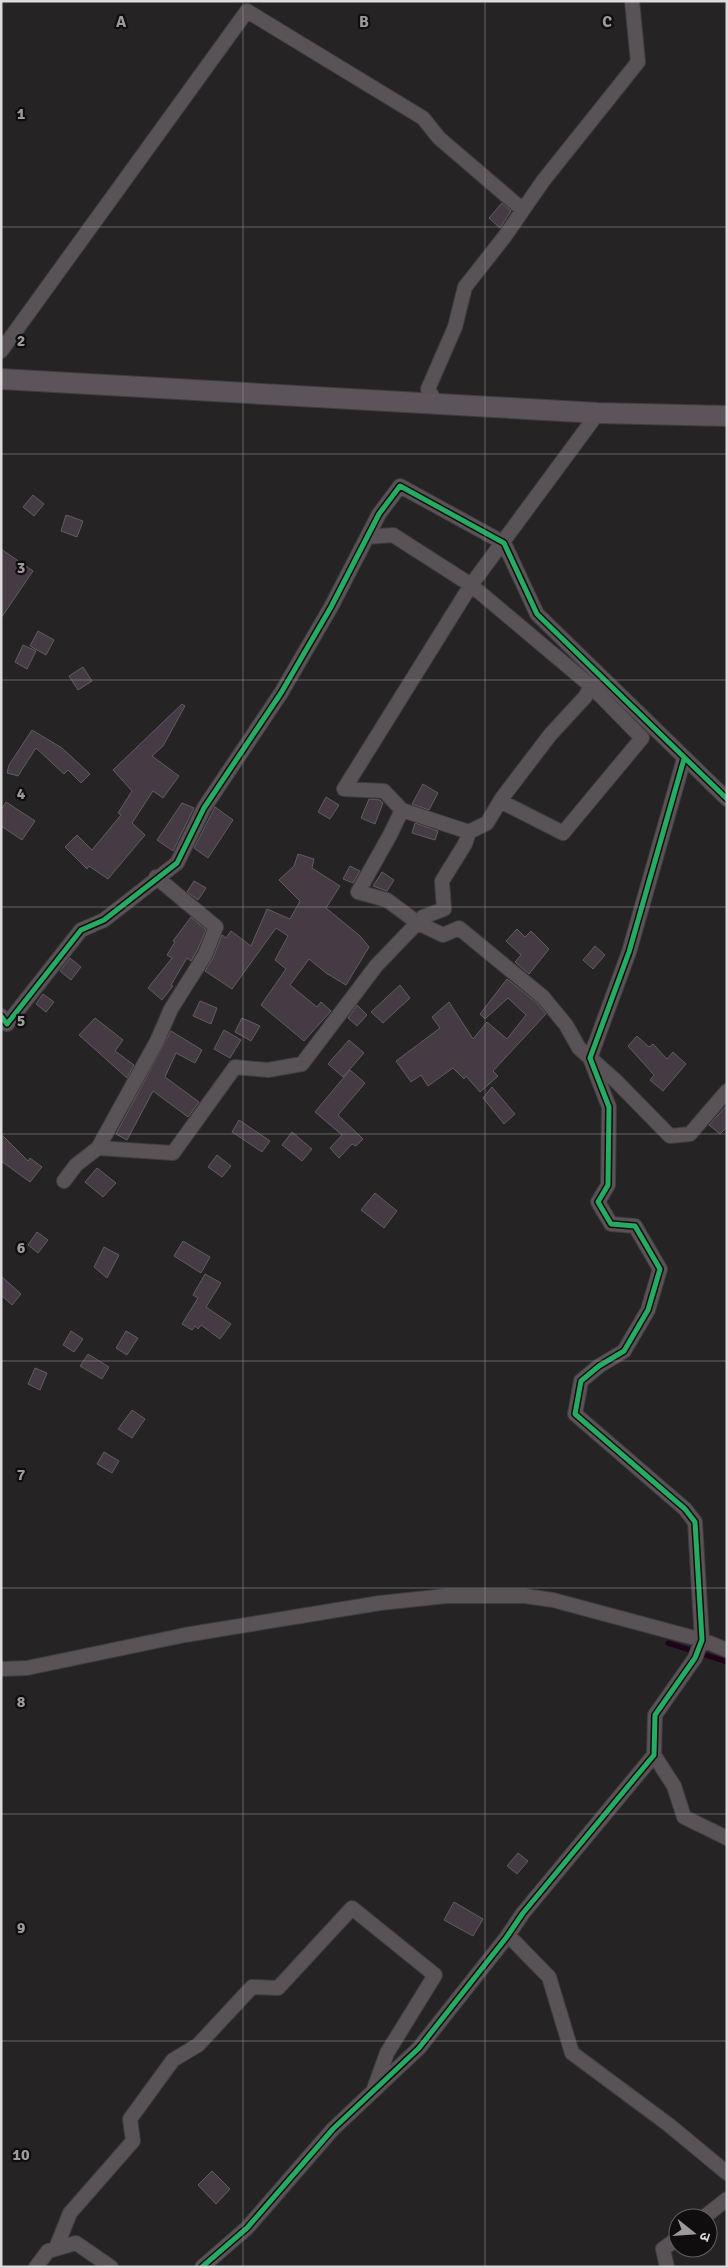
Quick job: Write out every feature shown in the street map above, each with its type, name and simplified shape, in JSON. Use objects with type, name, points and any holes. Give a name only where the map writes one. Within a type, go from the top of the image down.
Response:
[{"type":"street","points":[[437,404],[428,389],[455,327],[465,287],[543,182],[638,62],[632,1]]},
{"type":"street","points":[[1,351],[247,11],[423,118],[439,138],[523,210]]},
{"type":"street","points":[[1,379],[598,413],[727,416]]},
{"type":"street","points":[[591,686],[584,697],[550,735],[500,802],[487,823],[468,832],[402,810],[384,791],[344,789],[471,585],[504,543],[598,413]]},
{"type":"street","points":[[3,1022],[81,930],[104,920],[156,877],[177,863],[204,808],[280,694],[331,607],[379,514],[400,486],[504,543],[537,614],[727,799]]},
{"type":"street","points":[[367,537],[393,535],[471,585],[591,686],[642,738],[564,833],[500,802]]},
{"type":"street","points":[[684,759],[629,952],[590,1058],[609,1107],[608,1185],[598,1202],[611,1224],[635,1226],[660,1269],[648,1310],[624,1350],[599,1366],[581,1381],[576,1414],[685,1509],[695,1522],[699,1648],[655,1716],[654,1755],[674,1786],[684,1816],[727,1838]]},
{"type":"street","points":[[402,810],[358,892],[387,900],[418,923],[443,935],[460,928],[543,997],[566,1025],[579,1048],[670,1136],[690,1134],[727,1091]]},
{"type":"street","points":[[98,1148],[173,1153],[235,1067],[268,1070],[302,1064],[319,1038],[376,966],[423,917],[444,909],[442,882],[465,844],[468,832]]},
{"type":"street","points":[[64,1181],[76,1165],[98,1148],[157,1041],[171,1009],[205,956],[216,927],[156,877]]},
{"type":"street","points":[[1,1669],[27,1668],[185,1635],[380,1603],[446,1596],[525,1596],[553,1600],[699,1648],[727,1650]]},
{"type":"street","points":[[202,2267],[247,2228],[333,2130],[420,2048],[523,1913],[654,1755]]},
{"type":"street","points":[[56,2248],[70,2213],[133,2141],[130,2119],[173,2060],[198,2045],[252,1987],[278,1988],[352,1908],[435,1975],[387,2053],[372,2092]]},
{"type":"street","points":[[508,1935],[549,1977],[572,2053],[669,2125],[727,2173]]},
{"type":"street","points":[[716,2208],[727,2199]]},
{"type":"street","points":[[36,2267],[48,2251],[76,2243],[111,2267]]},
{"type":"street","points":[[667,2267],[663,2249],[668,2245]]},
{"type":"building","points":[[502,203],[511,211],[500,228],[489,218]]},
{"type":"building","points":[[33,495],[44,504],[34,516],[23,507]]},
{"type":"building","points":[[66,515],[83,521],[77,537],[61,531]]},
{"type":"building","points":[[1,549],[33,571],[1,618]]},
{"type":"building","points":[[38,631],[54,640],[46,655],[30,646]]},
{"type":"building","points":[[23,645],[36,651],[27,669],[15,662]]},
{"type":"building","points":[[83,667],[92,681],[78,690],[69,676]]},
{"type":"building","points":[[182,704],[185,706],[163,746],[152,756],[179,776],[163,798],[153,791],[132,823],[145,835],[108,879],[89,866],[87,869],[65,847],[77,835],[92,850],[121,815],[118,813],[132,791],[113,770]]},
{"type":"building","points":[[32,730],[62,748],[90,774],[81,783],[68,770],[64,774],[36,748],[18,776],[7,773],[9,765]]},
{"type":"building","points":[[423,784],[438,793],[429,810],[412,804]]},
{"type":"building","points":[[326,797],[339,805],[330,819],[318,812]]},
{"type":"building","points":[[369,799],[380,800],[383,803],[375,824],[361,818]]},
{"type":"building","points":[[6,802],[35,821],[22,840],[1,826],[1,810]]},
{"type":"building","points":[[182,803],[194,808],[173,851],[157,840]]},
{"type":"building","points":[[215,807],[233,820],[208,858],[194,848]]},
{"type":"building","points":[[415,823],[438,831],[435,840],[412,833]]},
{"type":"building","points":[[298,854],[314,859],[312,868],[340,886],[326,908],[360,936],[369,947],[346,985],[326,973],[309,959],[290,985],[317,1007],[321,1002],[331,1011],[304,1041],[261,1005],[286,969],[275,960],[288,936],[276,928],[232,989],[205,971],[213,958],[222,935],[226,938],[231,931],[251,946],[267,909],[290,919],[300,901],[279,880],[294,866]]},
{"type":"building","points":[[350,866],[360,871],[353,883],[343,879]]},
{"type":"building","points":[[382,872],[394,880],[387,891],[373,886]]},
{"type":"building","points":[[194,881],[206,888],[198,900],[187,892]]},
{"type":"building","points":[[191,917],[206,930],[191,961],[187,958],[171,985],[173,986],[162,1000],[148,988],[172,958],[167,955],[175,942],[173,941]]},
{"type":"building","points":[[517,929],[525,937],[531,931],[549,949],[529,974],[515,962],[521,955],[506,941]]},
{"type":"building","points":[[595,946],[605,955],[593,969],[583,960]]},
{"type":"building","points":[[70,958],[81,967],[71,980],[60,971]]},
{"type":"building","points":[[507,979],[537,1003],[546,1014],[493,1071],[498,1076],[480,1092],[466,1076],[464,1079],[453,1068],[428,1086],[421,1075],[411,1082],[396,1061],[440,1028],[432,1017],[449,1002],[473,1039],[487,1022],[507,1039],[526,1015],[508,998],[485,1019],[480,1014]]},
{"type":"building","points":[[400,985],[410,998],[383,1023],[371,1012]]},
{"type":"building","points":[[43,994],[54,1002],[46,1012],[36,1004]]},
{"type":"building","points":[[200,1001],[217,1008],[211,1024],[193,1016]]},
{"type":"building","points":[[357,1005],[367,1015],[357,1026],[348,1018]]},
{"type":"building","points":[[95,1018],[123,1040],[115,1051],[134,1065],[127,1078],[79,1035]]},
{"type":"building","points":[[242,1018],[260,1026],[251,1041],[235,1032]]},
{"type":"building","points":[[224,1030],[241,1040],[230,1058],[214,1049]]},
{"type":"building","points":[[171,1031],[202,1050],[195,1063],[176,1053],[165,1077],[199,1102],[188,1117],[153,1091],[127,1140],[116,1134]]},
{"type":"building","points":[[637,1036],[649,1047],[653,1044],[667,1059],[673,1052],[686,1064],[663,1091],[650,1080],[654,1075],[628,1046]]},
{"type":"building","points":[[349,1040],[364,1053],[343,1077],[328,1064]]},
{"type":"building","points":[[350,1070],[365,1083],[338,1115],[363,1139],[356,1146],[352,1144],[339,1158],[330,1148],[342,1135],[315,1112]]},
{"type":"building","points":[[492,1087],[515,1114],[504,1124],[483,1098]]},
{"type":"building","points":[[727,1105],[727,1127],[720,1134],[709,1125]]},
{"type":"building","points":[[239,1120],[270,1141],[262,1152],[232,1132]]},
{"type":"building","points":[[292,1132],[312,1149],[302,1161],[282,1145]]},
{"type":"building","points":[[1,1134],[28,1161],[30,1158],[42,1167],[30,1182],[1,1161]]},
{"type":"building","points":[[217,1155],[231,1166],[222,1177],[208,1167]]},
{"type":"building","points":[[97,1168],[116,1183],[103,1197],[85,1182]]},
{"type":"building","points":[[375,1193],[397,1211],[384,1228],[361,1210]]},
{"type":"building","points":[[37,1232],[48,1240],[38,1253],[28,1245]]},
{"type":"building","points":[[183,1241],[210,1257],[201,1273],[174,1256]]},
{"type":"building","points":[[104,1247],[119,1255],[107,1278],[94,1267]]},
{"type":"building","points":[[205,1274],[221,1283],[206,1307],[231,1324],[220,1339],[201,1325],[198,1329],[195,1326],[192,1330],[182,1324],[198,1298],[193,1295]]},
{"type":"building","points":[[1,1276],[21,1294],[12,1305],[1,1295]]},
{"type":"building","points":[[71,1331],[83,1339],[74,1352],[63,1345]]},
{"type":"building","points":[[126,1331],[138,1338],[127,1355],[116,1348]]},
{"type":"building","points":[[88,1354],[109,1367],[102,1379],[80,1366]]},
{"type":"building","points":[[35,1368],[47,1373],[40,1390],[28,1384]]},
{"type":"building","points":[[132,1410],[145,1419],[132,1438],[118,1429]]},
{"type":"building","points":[[104,1452],[119,1461],[112,1473],[97,1464]]},
{"type":"building","points":[[518,1853],[528,1861],[517,1874],[507,1866]]},
{"type":"building","points":[[454,1902],[483,1919],[473,1936],[444,1920]]},
{"type":"building","points":[[212,2171],[230,2189],[216,2204],[198,2185]]},
{"type":"waterway","points":[[668,1643],[727,1662]]},
{"type":"cycle path","points":[[1,1016],[7,1024],[81,930],[104,920],[177,863],[204,808],[281,693],[331,607],[379,514],[400,486],[504,543],[537,614],[727,799]]},
{"type":"cycle path","points":[[202,2267],[247,2228],[333,2129],[419,2048],[506,1938],[523,1913],[654,1755],[655,1715],[695,1658],[702,1640],[695,1522],[685,1509],[575,1414],[581,1381],[599,1366],[624,1351],[648,1310],[660,1269],[635,1226],[611,1224],[598,1202],[608,1185],[609,1107],[590,1058],[629,952],[684,759]]}]
